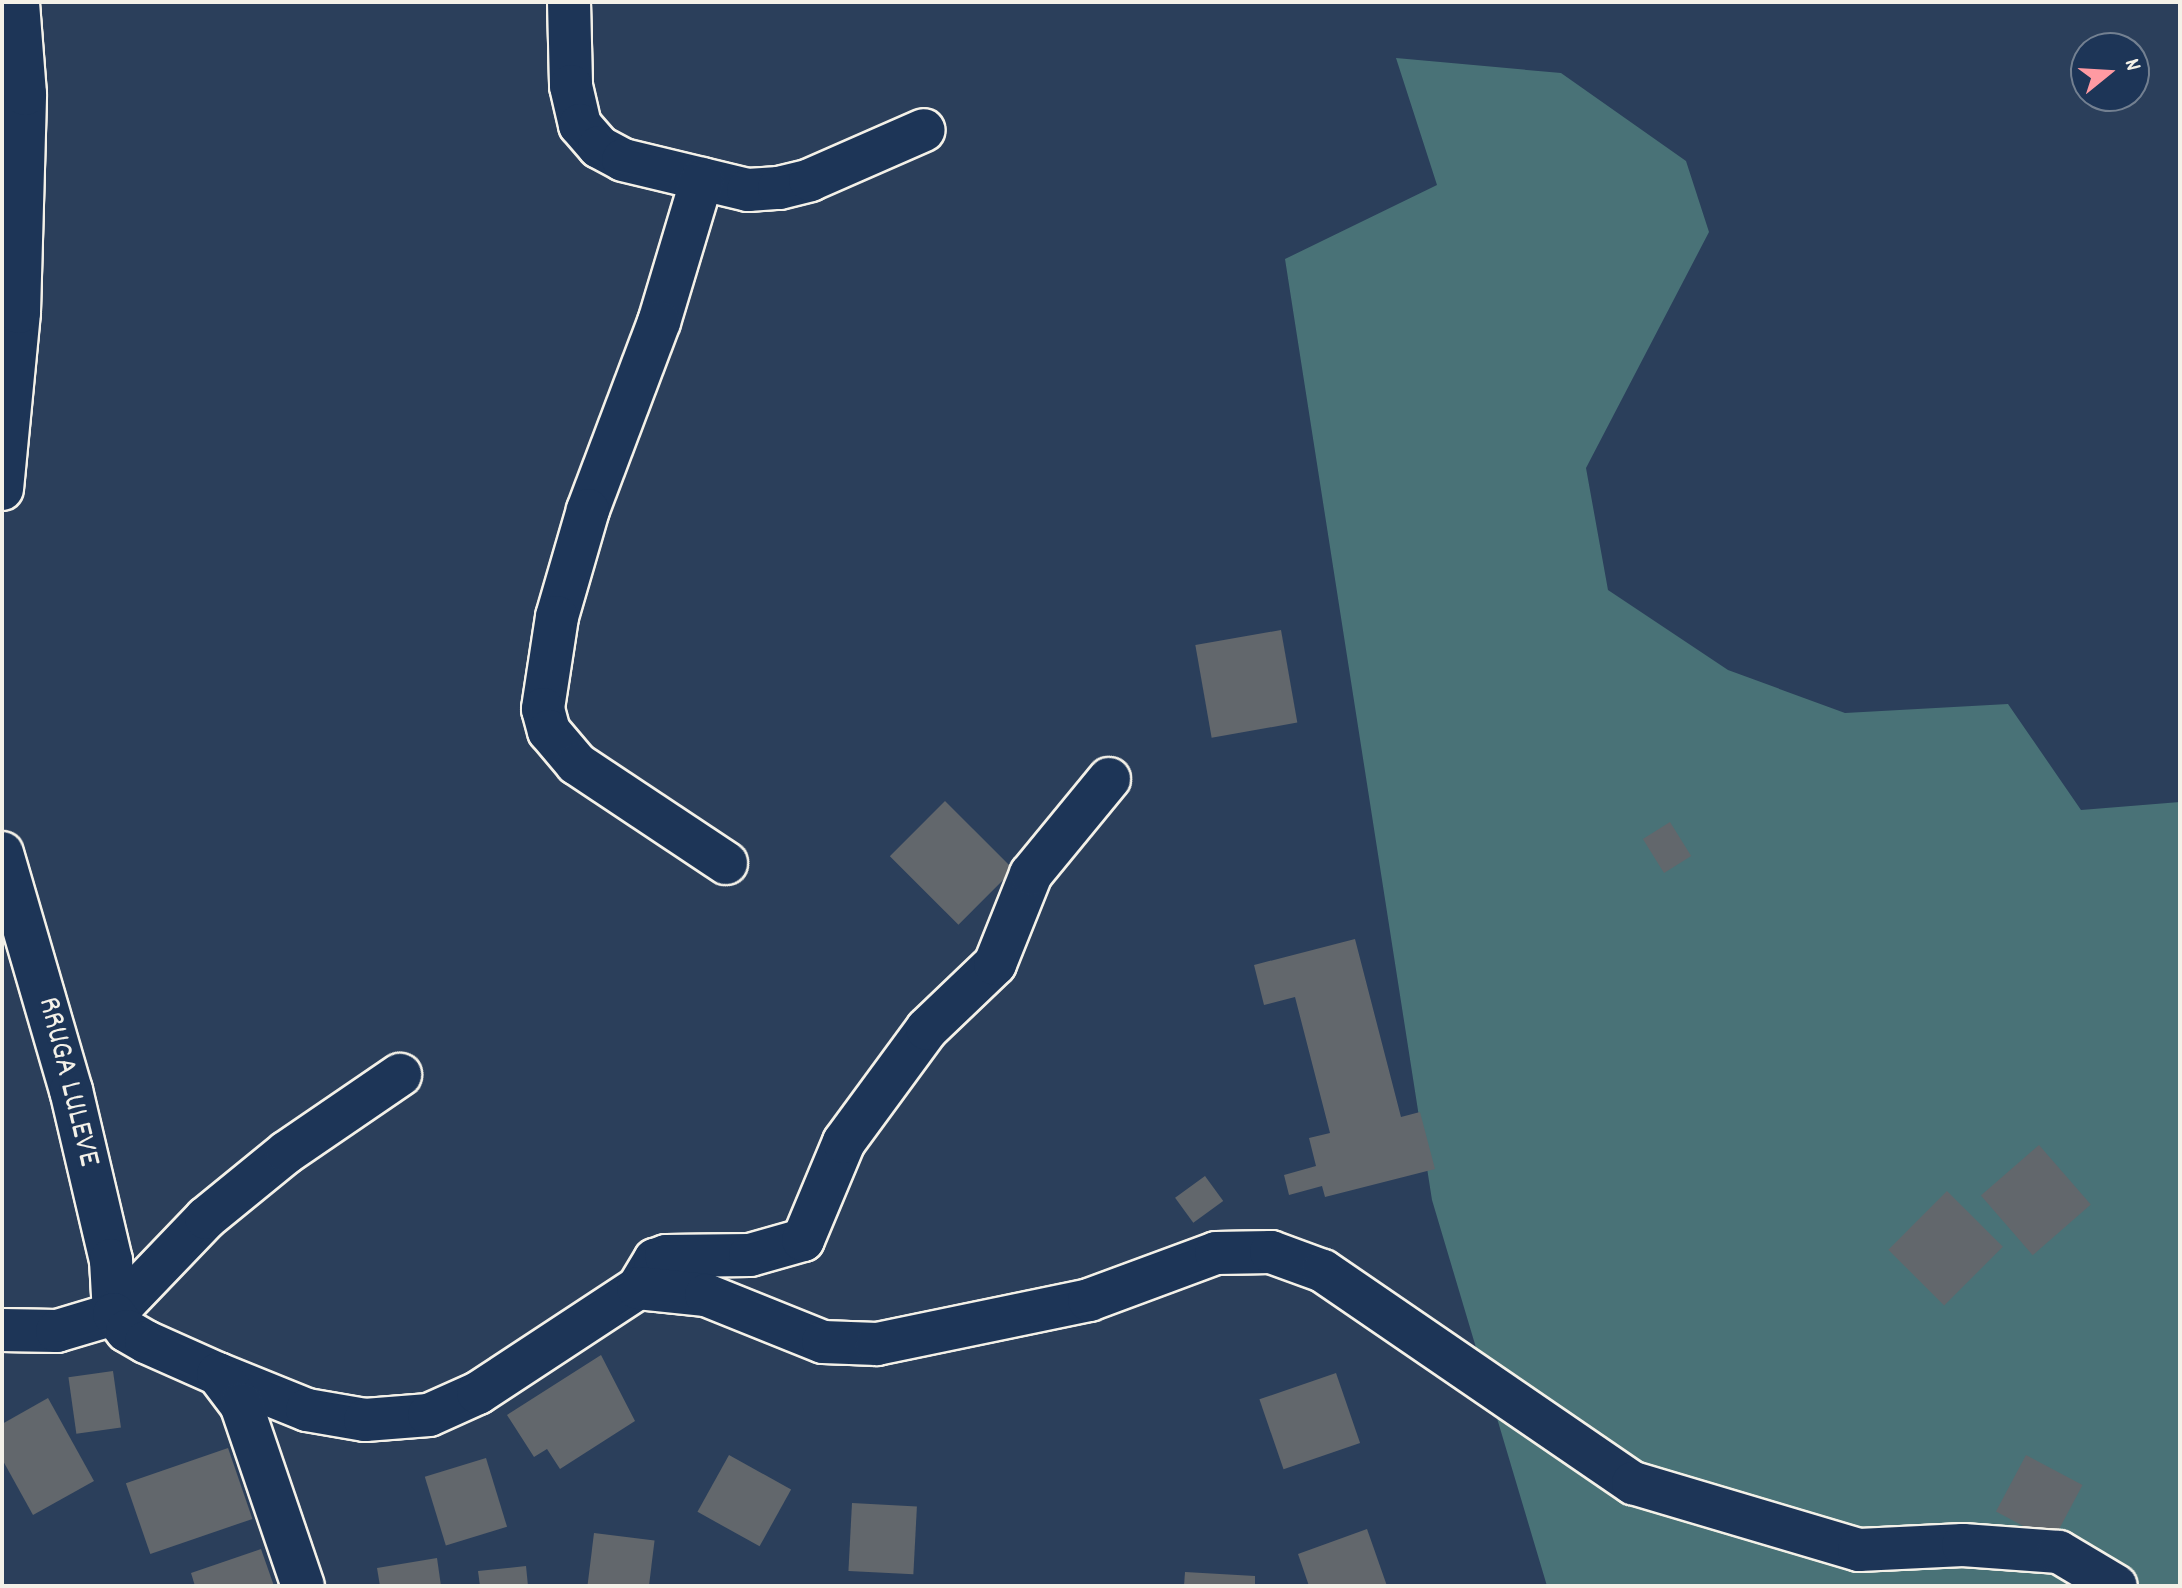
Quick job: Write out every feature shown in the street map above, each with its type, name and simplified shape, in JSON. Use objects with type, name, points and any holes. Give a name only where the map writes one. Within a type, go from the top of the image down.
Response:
[{"type":"street","points":[[2,489],[19,312],[25,94],[18,2]]},
{"type":"street","points":[[569,2],[571,86],[580,125],[599,147],[623,160],[748,190],[779,188],[810,180],[924,130]]},
{"type":"street","points":[[702,179],[659,322],[584,525],[557,617],[543,709],[549,731],[577,764],[726,863]]},
{"type":"street","points":[[114,1314],[137,1337],[307,1410],[365,1420],[429,1415],[478,1393],[638,1288],[655,1260],[666,1256],[750,1255],[803,1240],[844,1142],[927,1029],[995,964],[1031,874],[1109,779]]},
{"type":"street","name":"RRUGA LULEVE","points":[[2,853],[75,1105],[111,1260],[114,1314]]},
{"type":"street","points":[[2,1330],[57,1331],[114,1314],[206,1218],[287,1152],[400,1075]]},
{"type":"street","points":[[638,1288],[706,1295],[823,1342],[877,1344],[1089,1300],[1216,1253],[1271,1252],[1323,1271],[1633,1483],[1859,1550],[1963,1545],[2059,1552],[2116,1586]]},
{"type":"street","points":[[218,1374],[241,1404],[303,1586]]},
{"type":"green space","points":[[1396,58],[1561,73],[1686,161],[1709,232],[1586,468],[1608,590],[1728,670],[1845,713],[2008,704],[2081,810],[2180,802],[2180,1586],[1547,1586],[1432,1200],[1285,259],[1437,185]]},
{"type":"building","points":[[1281,630],[1297,723],[1212,738],[1195,645]]},
{"type":"building","points":[[945,801],[1014,870],[958,925],[890,856]]},
{"type":"building","points":[[1670,822],[1691,856],[1664,873],[1643,839]]},
{"type":"building","points":[[1355,939],[1401,1117],[1420,1112],[1435,1169],[1325,1197],[1322,1186],[1289,1195],[1284,1175],[1316,1166],[1309,1138],[1330,1133],[1295,997],[1264,1005],[1254,965]]},
{"type":"building","points":[[2039,1145],[2091,1205],[2033,1255],[1981,1196]]},
{"type":"building","points":[[1205,1176],[1223,1201],[1193,1223],[1175,1198]]},
{"type":"building","points":[[1947,1191],[2003,1247],[1944,1306],[1888,1250]]},
{"type":"building","points":[[601,1355],[635,1421],[560,1469],[547,1449],[534,1457],[507,1415]]},
{"type":"building","points":[[113,1371],[121,1427],[76,1434],[68,1377]]},
{"type":"building","points":[[1336,1373],[1360,1443],[1284,1469],[1259,1399]]},
{"type":"building","points":[[48,1398],[94,1481],[33,1515],[2,1459],[2,1424]]},
{"type":"building","points":[[228,1448],[252,1519],[150,1554],[126,1483]]},
{"type":"building","points":[[729,1455],[791,1489],[760,1546],[697,1512]]},
{"type":"building","points":[[2026,1455],[2083,1485],[2052,1542],[1996,1512]]},
{"type":"building","points":[[486,1458],[507,1527],[446,1546],[425,1477]]},
{"type":"building","points":[[852,1503],[917,1506],[913,1574],[848,1571]]},
{"type":"building","points":[[1367,1529],[1387,1586],[1309,1586],[1298,1554]]},
{"type":"building","points":[[594,1533],[655,1540],[649,1586],[588,1586]]},
{"type":"building","points":[[261,1549],[274,1586],[195,1586],[191,1573]]},
{"type":"building","points":[[437,1558],[441,1586],[380,1586],[377,1568]]},
{"type":"building","points":[[526,1566],[528,1586],[480,1586],[478,1571]]},
{"type":"building","points":[[1185,1572],[1255,1576],[1255,1586],[1184,1586]]}]
